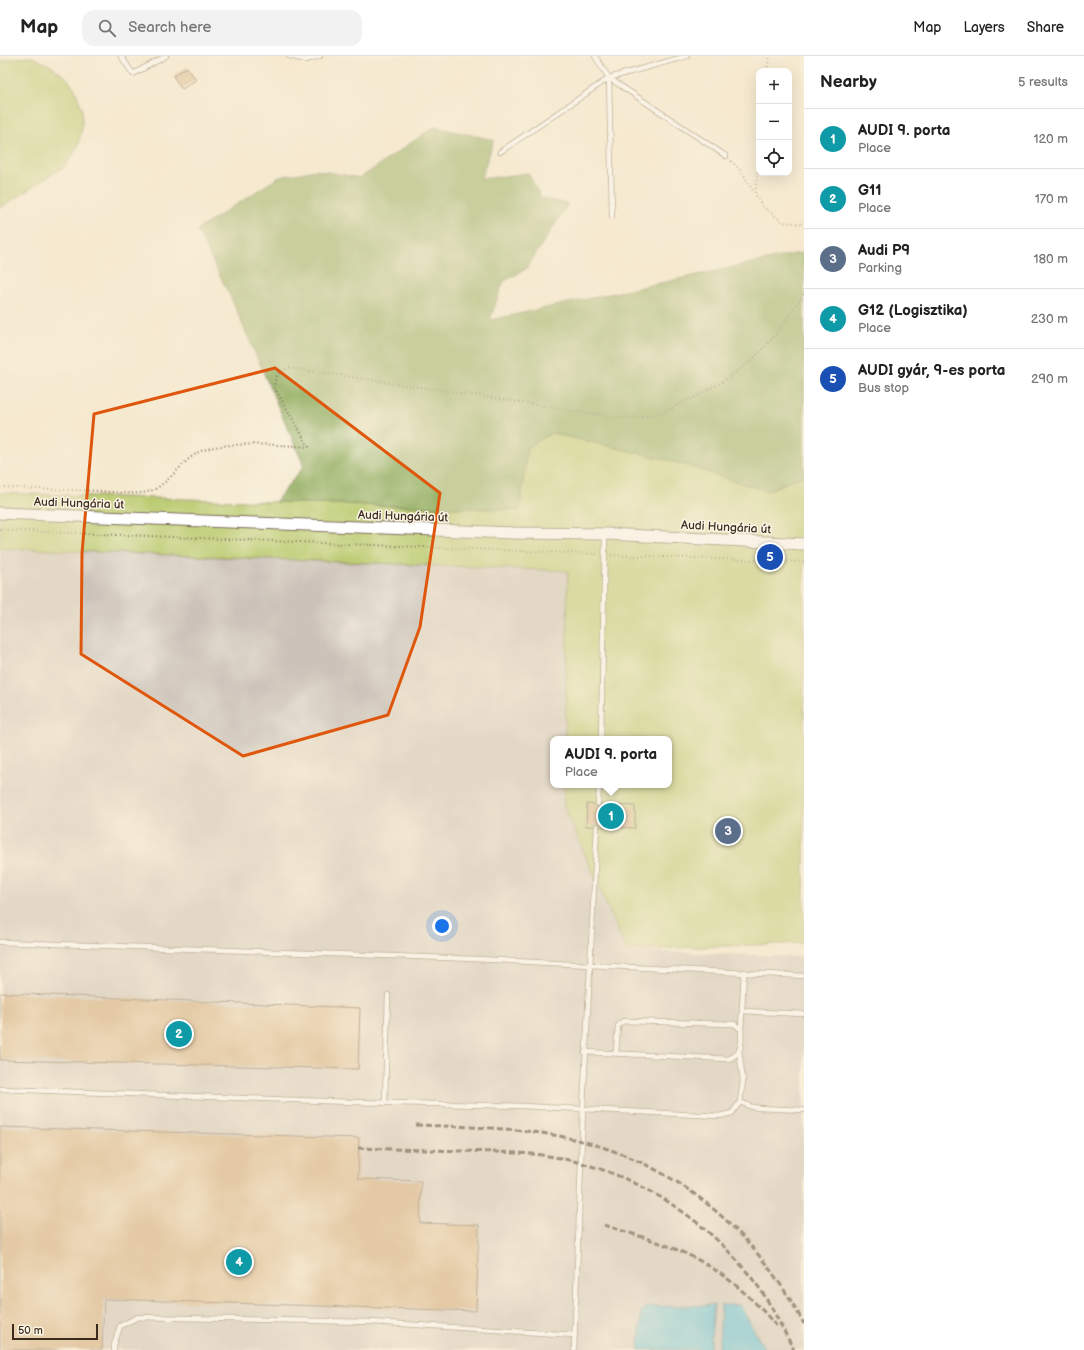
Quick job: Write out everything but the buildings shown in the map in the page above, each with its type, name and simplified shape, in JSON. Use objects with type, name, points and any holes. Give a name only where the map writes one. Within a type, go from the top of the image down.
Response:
[{"type":"street","name":"Audi Hungária út","points":[[0,513],[513,533],[606,534],[804,544]]},
{"type":"lane","points":[[121,56],[133,74],[166,56]]},
{"type":"lane","points":[[290,56],[306,60],[320,56]]},
{"type":"lane","points":[[595,56],[609,78],[726,156]]},
{"type":"lane","points":[[500,152],[609,78],[687,56]]},
{"type":"lane","points":[[609,78],[612,216]]},
{"type":"lane","points":[[602,736],[606,534]]},
{"type":"lane","points":[[598,804],[599,788]]},
{"type":"lane","points":[[574,1350],[585,1052],[591,964],[597,826]]},
{"type":"lane","points":[[0,942],[591,964],[804,976]]},
{"type":"lane","points":[[585,1052],[728,1059],[735,1056],[742,1041],[740,1029],[744,972]]},
{"type":"lane","points":[[385,1103],[388,995]]},
{"type":"lane","points":[[742,1011],[804,1014]]},
{"type":"lane","points":[[616,1053],[618,1026],[623,1021],[734,1024],[740,1029]]},
{"type":"lane","points":[[0,1089],[583,1109],[720,1116],[732,1113],[740,1102],[742,1081],[739,1050]]},
{"type":"lane","points":[[740,1102],[759,1108],[804,1110]]},
{"type":"lane","points":[[114,1350],[114,1345],[120,1326],[138,1317],[371,1322],[574,1335]]},
{"type":"path","points":[[767,68],[768,56]]},
{"type":"path","points":[[726,156],[742,172],[763,207],[783,222],[804,224]]},
{"type":"path","points":[[755,194],[757,176]]},
{"type":"path","points":[[0,487],[146,492],[159,487],[198,452],[210,447],[228,445],[308,447],[274,387],[274,380],[277,374],[284,369],[290,368],[624,418],[642,417],[664,412],[725,381],[743,368],[774,336],[804,294]]},
{"type":"path","points":[[0,530],[804,562]]},
{"type":"highlighted area","points":[[275,368],[440,493],[420,627],[388,715],[243,756],[81,654],[82,553],[94,414]]},
{"type":"shaded area","points":[[0,548],[568,571],[565,736],[550,736],[550,788],[564,788],[564,806],[626,950],[804,957],[804,1350],[0,1350]]},
{"type":"green space","points":[[32,57],[51,66],[66,77],[75,89],[82,109],[82,129],[77,148],[65,166],[0,208],[0,62],[16,58]]},
{"type":"green space","points":[[434,127],[494,140],[481,179],[528,173],[541,198],[568,204],[526,269],[503,282],[490,320],[804,253],[804,475],[767,491],[669,460],[552,433],[527,447],[520,510],[275,502],[304,466],[232,300],[197,230],[279,177],[316,170],[360,178]]},
{"type":"green space","points":[[552,433],[669,460],[767,491],[804,475],[804,943],[626,950],[564,806],[564,788],[672,788],[672,736],[565,736],[568,571],[0,548],[0,493],[520,510],[527,447]]},
{"type":"water","points":[[714,1305],[710,1350],[639,1350],[641,1312],[646,1307]]},
{"type":"water","points":[[721,1305],[740,1305],[765,1350],[719,1350]]},
{"type":"railway","points":[[416,1125],[490,1128],[546,1134],[603,1147],[640,1162],[674,1180],[705,1202],[734,1228],[760,1257],[783,1289],[804,1324]]},
{"type":"railway","points":[[358,1148],[502,1152],[542,1155],[575,1161],[606,1171],[636,1184],[665,1200],[692,1219],[717,1240],[740,1263],[765,1296],[794,1350]]},
{"type":"railway","points":[[604,1225],[671,1247],[708,1266],[734,1284],[757,1304],[778,1328]]},
{"type":"place","name":"AUDI gyár, 9-es porta","points":[[770,557]]},
{"type":"place","name":"AUDI 9. porta","points":[[611,816]]},
{"type":"place","name":"Audi P9","points":[[728,831]]},
{"type":"place","name":"G11","points":[[179,1034]]},
{"type":"place","name":"G12 (Logisztika)","points":[[239,1262]]}]
